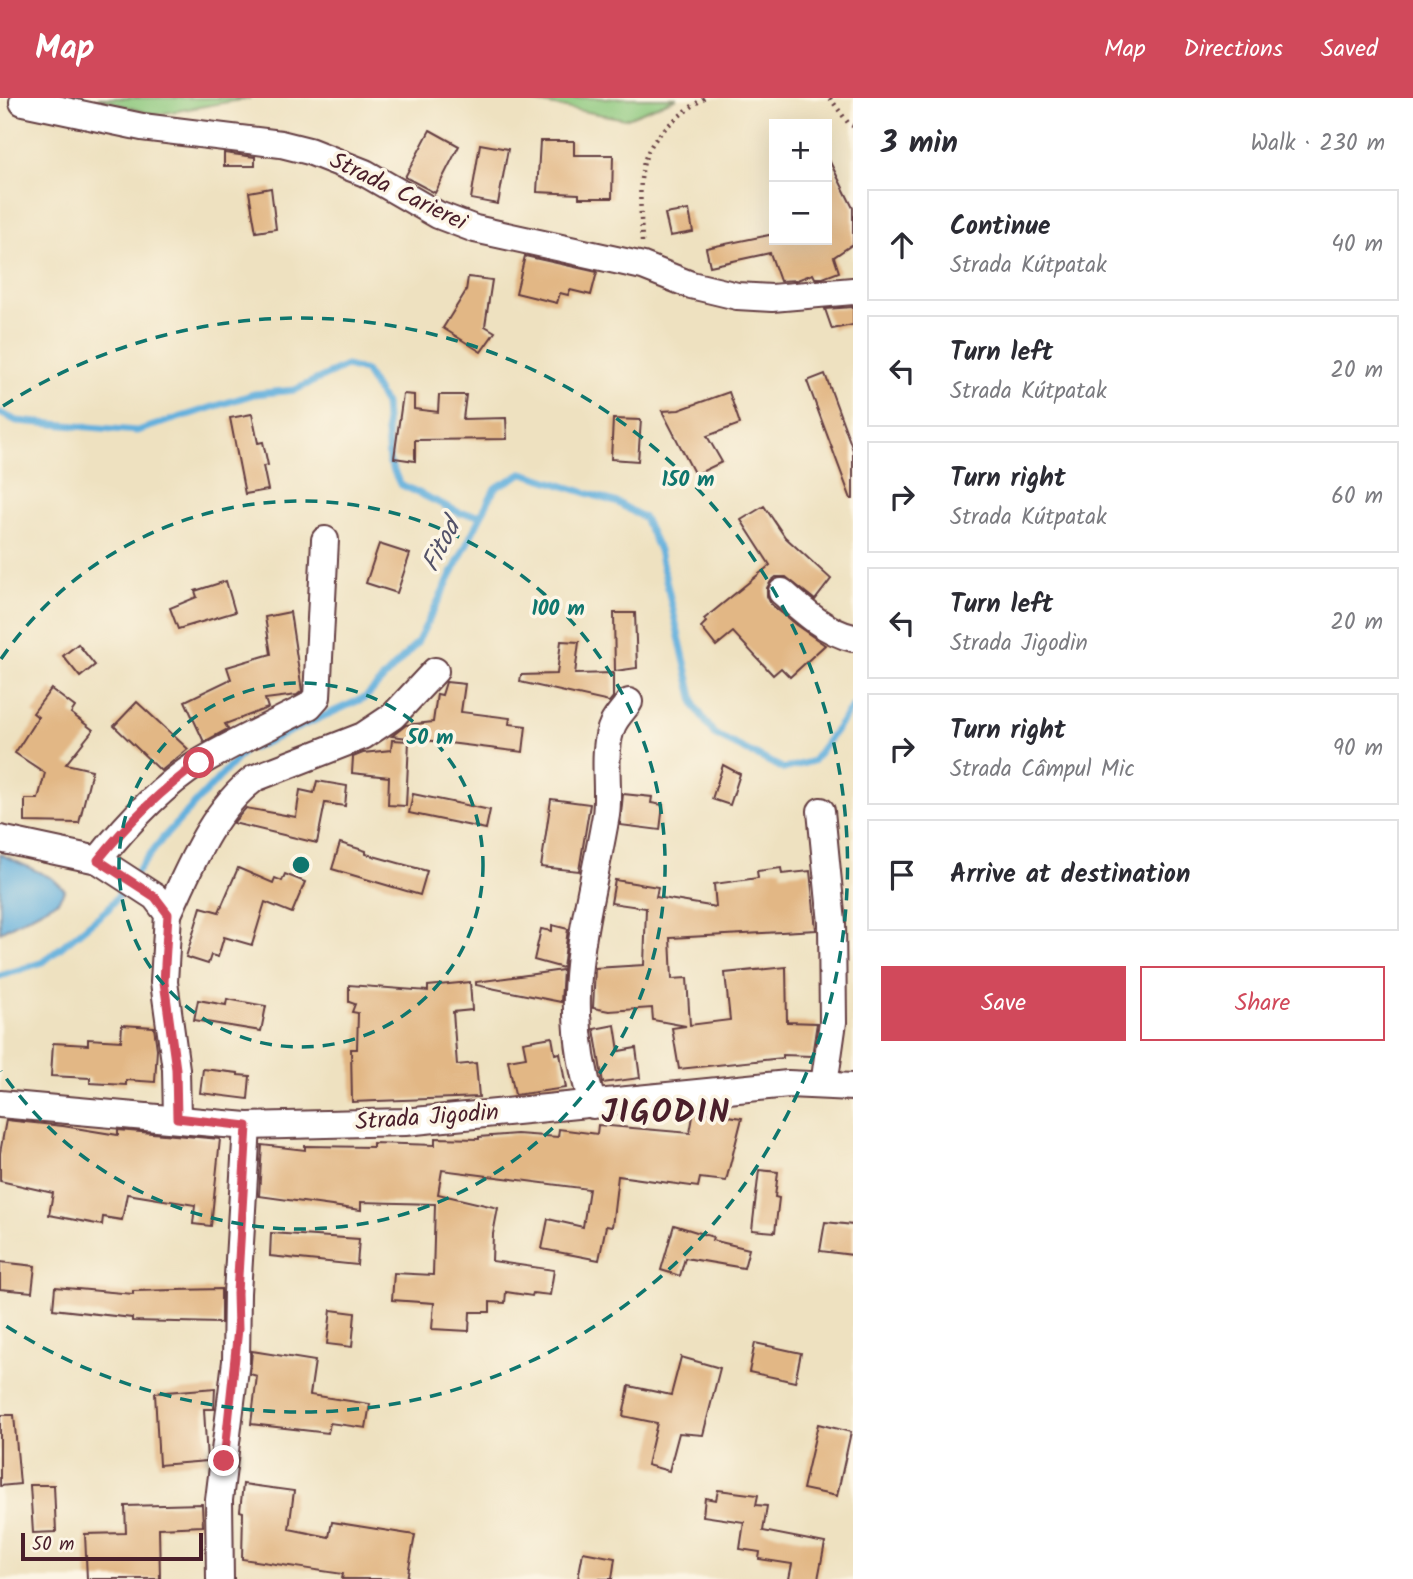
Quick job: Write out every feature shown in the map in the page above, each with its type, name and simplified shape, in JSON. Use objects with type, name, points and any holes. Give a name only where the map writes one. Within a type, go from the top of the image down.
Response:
[{"type":"street","name":"Strada Carierei","points":[[23,102],[142,127],[281,144],[309,151],[356,169],[438,215],[475,229],[643,266],[691,285],[737,296],[772,298],[853,291]]},
{"type":"street","points":[[104,864],[114,841],[177,779],[199,763],[309,706],[317,698],[326,540]]},
{"type":"street","points":[[782,592],[806,613],[853,638]]},
{"type":"street","points":[[177,1118],[176,1069],[164,982],[162,905],[190,867],[216,821],[243,787],[255,778],[363,736],[393,716],[435,671]]},
{"type":"street","points":[[593,1105],[583,1072],[576,1024],[576,975],[606,811],[608,751],[612,725],[629,702]]},
{"type":"street","points":[[821,811],[832,923],[833,1022],[824,1085]]},
{"type":"street","points":[[0,839],[104,864],[162,905]]},
{"type":"street","name":"Strada Jigodin","points":[[0,1104],[247,1126],[405,1122],[788,1084],[853,1087]]},
{"type":"street","points":[[220,1579],[219,1500],[236,1351],[247,1126]]},
{"type":"path","points":[[643,266],[640,185],[644,159],[656,137],[704,98]]},
{"type":"path","points":[[830,98],[853,126]]},
{"type":"green space","points":[[98,98],[251,98],[154,115]]},
{"type":"green space","points":[[512,98],[677,98],[625,119]]},
{"type":"water","points":[[0,854],[52,878],[65,890],[58,901],[0,932]]},
{"type":"building","points":[[430,130],[459,146],[435,193],[405,177]]},
{"type":"building","points":[[540,141],[574,141],[574,155],[613,155],[612,198],[579,198],[579,194],[537,192]]},
{"type":"building","points":[[480,144],[508,149],[498,204],[471,199]]},
{"type":"building","points":[[224,153],[255,157],[255,166],[224,166]]},
{"type":"building","points":[[832,166],[853,208],[853,244],[834,257],[839,272],[823,278],[815,278],[813,274],[797,280],[780,281],[770,253],[710,266],[706,248],[769,235],[769,245],[832,245]]},
{"type":"building","points":[[271,188],[276,229],[256,232],[249,192]]},
{"type":"building","points":[[689,210],[693,232],[670,236],[665,214]]},
{"type":"building","points":[[525,256],[597,272],[591,295],[570,290],[568,295],[560,293],[557,303],[516,293]]},
{"type":"building","points":[[468,277],[492,280],[485,326],[495,332],[481,352],[443,328],[466,291]]},
{"type":"building","points":[[853,307],[853,325],[832,329],[825,309]]},
{"type":"building","points":[[825,374],[853,450],[853,499],[807,381]]},
{"type":"building","points":[[729,392],[740,424],[707,436],[722,462],[695,475],[662,411],[679,410]]},
{"type":"building","points":[[403,394],[414,395],[414,409],[438,412],[439,395],[466,395],[463,419],[506,418],[507,439],[415,440],[415,461],[394,458]]},
{"type":"building","points":[[252,414],[258,443],[263,442],[268,465],[263,466],[268,490],[245,494],[230,418]]},
{"type":"building","points":[[613,419],[641,420],[638,461],[611,459]]},
{"type":"building","points":[[764,506],[785,537],[831,579],[815,600],[786,577],[776,577],[767,588],[771,604],[825,645],[790,677],[781,668],[773,675],[733,632],[716,646],[701,627],[706,622],[704,619],[770,565],[741,520]]},
{"type":"building","points":[[379,544],[410,554],[397,593],[366,583]]},
{"type":"building","points":[[226,581],[235,612],[178,629],[170,608],[197,597],[195,591]]},
{"type":"building","points":[[290,612],[302,691],[297,695],[265,699],[268,708],[225,724],[228,729],[204,742],[185,701],[231,679],[227,667],[271,654],[265,617]]},
{"type":"building","points":[[614,613],[635,613],[637,668],[615,671]]},
{"type":"building","points":[[561,641],[579,642],[575,674],[613,673],[613,697],[609,702],[520,682],[521,675],[557,674]]},
{"type":"building","points":[[78,644],[95,665],[80,677],[63,656]]},
{"type":"building","points":[[446,682],[465,684],[461,712],[510,718],[509,724],[526,726],[523,752],[392,736],[406,725],[433,722],[437,694],[442,695]]},
{"type":"building","points":[[51,689],[75,707],[71,713],[93,730],[66,764],[92,770],[79,823],[25,822],[25,799],[38,799],[45,773],[15,753],[38,717],[33,713]]},
{"type":"building","points":[[137,702],[188,749],[161,771],[114,726]]},
{"type":"building","points":[[392,740],[409,741],[406,806],[388,805],[389,777],[352,773],[353,757],[363,753],[391,750]]},
{"type":"building","points":[[723,765],[740,774],[730,805],[712,799]]},
{"type":"building","points":[[317,781],[347,786],[345,806],[325,803],[317,843],[233,823],[246,808],[296,817],[300,790],[314,793]]},
{"type":"building","points":[[413,794],[490,810],[486,829],[409,813]]},
{"type":"building","points":[[623,794],[652,797],[651,803],[663,805],[660,830],[620,825]]},
{"type":"building","points":[[551,799],[590,804],[579,871],[541,867]]},
{"type":"building","points":[[340,843],[366,851],[366,854],[427,871],[420,895],[332,869]]},
{"type":"building","points":[[238,868],[273,883],[275,878],[282,881],[285,874],[305,882],[292,913],[265,902],[252,945],[224,937],[218,957],[211,955],[208,964],[186,957],[201,907],[219,912]]},
{"type":"building","points":[[781,868],[782,874],[810,871],[816,930],[670,938],[672,979],[687,978],[690,1025],[730,1020],[725,973],[786,967],[787,1022],[817,1023],[812,1056],[783,1055],[783,1058],[679,1069],[672,1028],[686,1026],[653,1020],[652,1008],[609,1011],[593,1008],[595,968],[644,965],[646,908],[611,903],[615,880],[658,887],[656,897],[716,907],[714,884],[758,878],[757,871]]},
{"type":"building","points":[[552,925],[568,929],[563,968],[534,960],[541,929],[552,931]]},
{"type":"building","points":[[563,970],[561,1002],[476,985],[476,982]]},
{"type":"building","points":[[470,982],[472,1010],[453,1012],[457,1065],[476,1063],[479,1097],[352,1102],[351,1049],[357,1049],[358,1013],[352,1012],[355,1004],[349,1002],[349,985],[428,991],[428,986]]},
{"type":"building","points":[[227,999],[266,1006],[261,1031],[194,1020],[198,1000],[226,1005]]},
{"type":"building","points":[[122,1025],[154,1027],[157,1049],[155,1082],[126,1080],[126,1085],[90,1083],[90,1078],[51,1076],[53,1043],[88,1045],[88,1039],[121,1041]]},
{"type":"building","points":[[615,1025],[619,1051],[636,1048],[640,1078],[603,1083],[594,1029]]},
{"type":"building","points":[[552,1037],[555,1054],[560,1053],[566,1088],[515,1095],[508,1060],[526,1057],[523,1042]]},
{"type":"building","points":[[203,1069],[250,1076],[248,1099],[200,1093]]},
{"type":"building","points":[[694,1111],[742,1118],[726,1181],[700,1178],[698,1187],[618,1176],[612,1227],[606,1226],[599,1260],[542,1249],[548,1219],[583,1227],[589,1189],[442,1170],[438,1194],[498,1208],[492,1261],[554,1270],[550,1295],[533,1293],[532,1296],[506,1292],[505,1303],[490,1302],[490,1312],[470,1312],[469,1331],[432,1329],[434,1303],[392,1300],[394,1273],[433,1275],[435,1204],[361,1202],[361,1210],[259,1196],[262,1145],[305,1150],[305,1146],[373,1147],[373,1143],[435,1145],[435,1138],[479,1139],[517,1134],[558,1137],[559,1129],[597,1134],[598,1125],[690,1133]]},
{"type":"building","points":[[6,1120],[118,1135],[118,1130],[220,1139],[211,1226],[193,1224],[195,1205],[127,1194],[122,1220],[103,1217],[102,1225],[49,1215],[53,1193],[0,1181],[0,1153]]},
{"type":"building","points":[[759,1170],[778,1172],[775,1197],[779,1198],[775,1232],[752,1230]]},
{"type":"building","points":[[825,1222],[853,1225],[853,1255],[820,1251]]},
{"type":"building","points":[[674,1225],[713,1237],[712,1240],[749,1249],[744,1268],[685,1258],[680,1276],[661,1270]]},
{"type":"building","points":[[271,1233],[359,1239],[357,1265],[270,1256]]},
{"type":"building","points":[[0,1262],[35,1266],[32,1292],[0,1289]]},
{"type":"building","points":[[55,1287],[133,1294],[133,1291],[221,1289],[221,1323],[132,1321],[132,1318],[53,1309]]},
{"type":"building","points":[[331,1310],[355,1313],[352,1347],[327,1344]]},
{"type":"building","points":[[755,1343],[801,1353],[795,1382],[749,1372]]},
{"type":"building","points":[[252,1351],[315,1361],[310,1395],[370,1404],[366,1428],[330,1423],[328,1433],[251,1424],[257,1376],[250,1374]]},
{"type":"building","points":[[681,1357],[720,1368],[703,1435],[679,1433],[669,1471],[647,1465],[657,1423],[623,1416],[629,1386],[671,1395]]},
{"type":"building","points":[[215,1388],[214,1409],[204,1409],[207,1461],[159,1465],[155,1393]]},
{"type":"building","points":[[0,1415],[14,1415],[20,1484],[0,1486]]},
{"type":"building","points":[[818,1424],[851,1432],[837,1496],[803,1489]]},
{"type":"building","points":[[243,1484],[294,1491],[289,1529],[329,1537],[332,1522],[415,1535],[407,1579],[342,1579],[343,1574],[242,1559],[243,1512],[240,1511]]},
{"type":"building","points":[[30,1485],[54,1485],[56,1532],[33,1533]]},
{"type":"building","points":[[718,1490],[758,1495],[756,1505],[767,1506],[763,1531],[825,1543],[818,1579],[789,1579],[792,1564],[759,1559],[760,1552],[740,1549],[744,1522],[703,1516],[705,1498],[716,1500]]},
{"type":"building","points":[[202,1504],[203,1526],[159,1528],[160,1579],[87,1579],[85,1534],[126,1533],[125,1506]]},
{"type":"building","points":[[583,1552],[615,1558],[612,1579],[578,1579]]},
{"type":"waterway","points":[[0,413],[17,421],[137,431],[254,394],[295,390],[346,366],[365,371],[385,404],[389,461],[400,484],[460,513],[481,515]]},
{"type":"waterway","name":"Fitod","points":[[253,748],[366,697],[417,643],[495,488],[523,473],[618,503],[644,518],[659,550],[695,706],[714,734],[784,769],[813,761],[853,706]]},
{"type":"waterway","name":"Fitod","points":[[0,976],[43,962],[108,909],[162,839],[242,753]]},
{"type":"district","name":"JIGODIN","points":[[666,1113]]},
{"type":"route","points":[[199,763],[151,802],[98,860],[155,897],[168,914],[164,982],[176,1069],[177,1118],[247,1126],[237,1293],[236,1361],[224,1461]]}]
